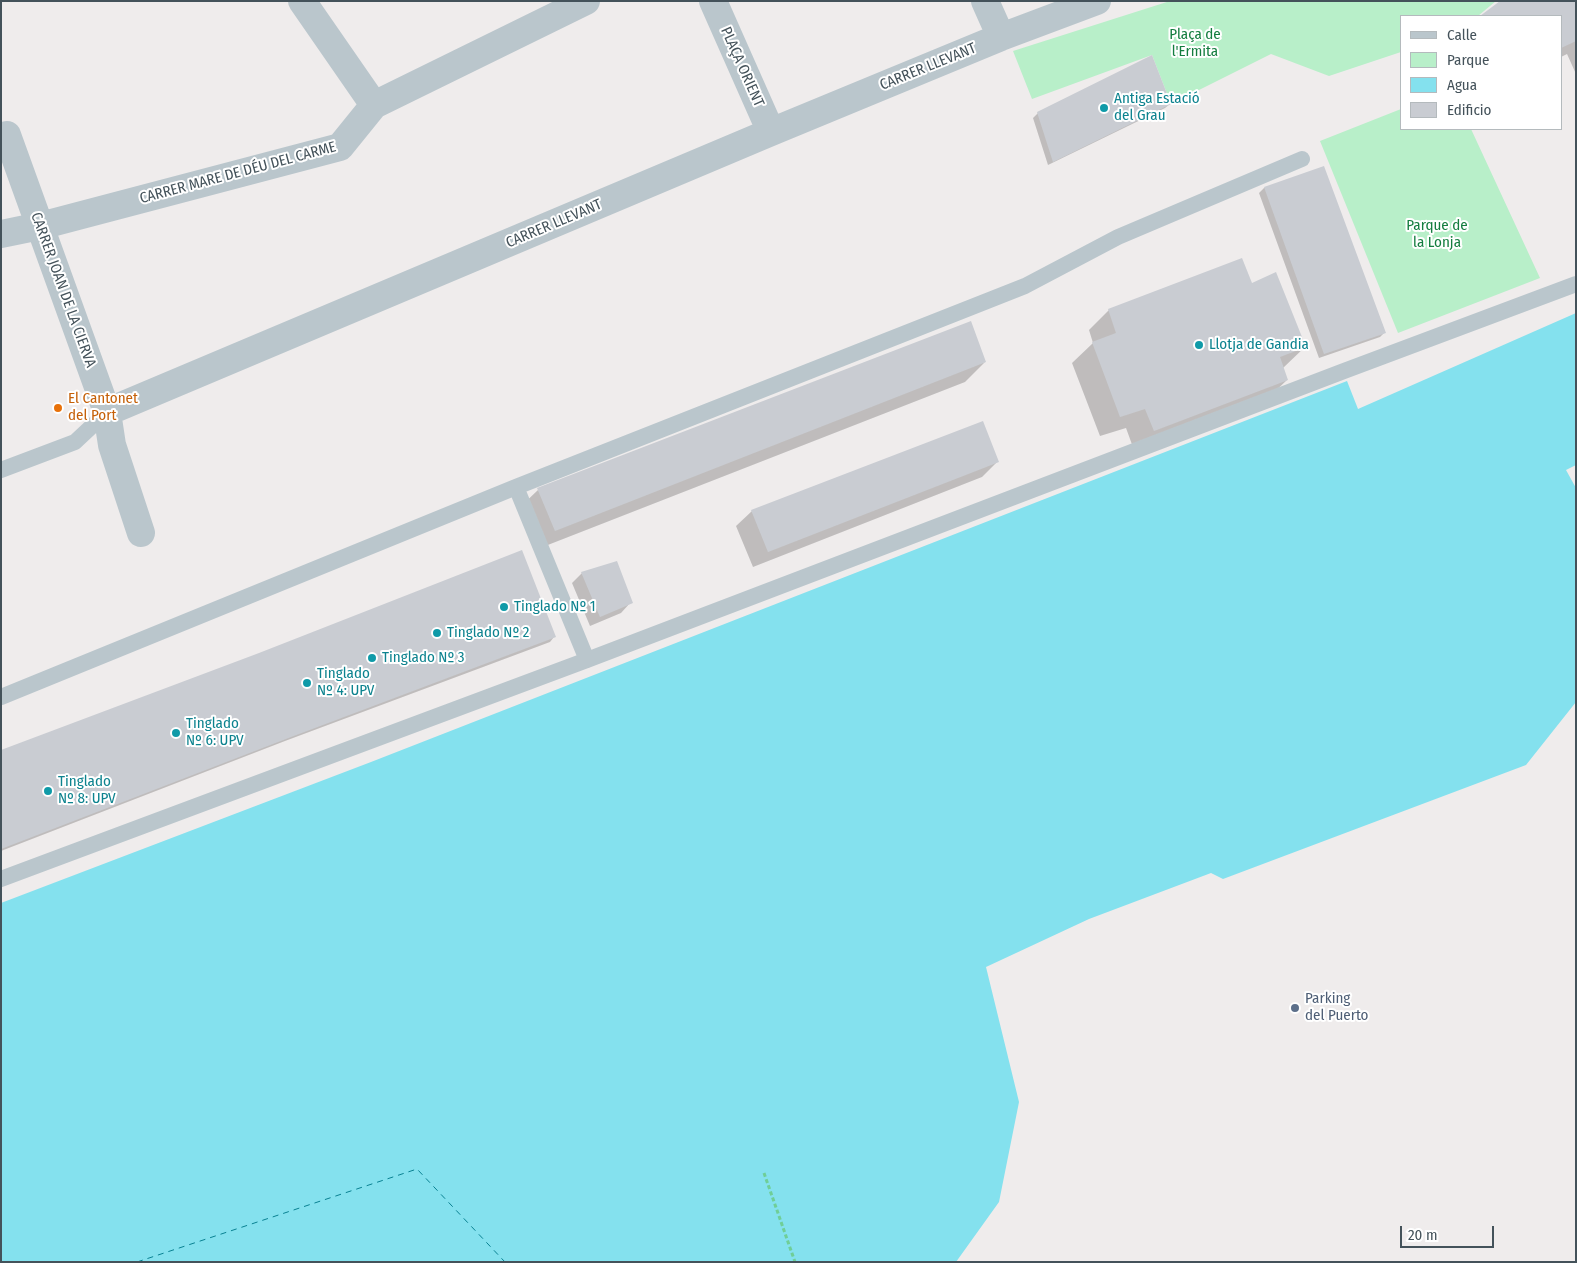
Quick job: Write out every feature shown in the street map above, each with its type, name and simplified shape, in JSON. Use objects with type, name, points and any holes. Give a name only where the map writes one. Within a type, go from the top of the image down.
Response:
[{"type":"street","points":[[302,1],[374,105]]},
{"type":"street","name":"CARRER MARE DE DÉU DEL CARME","points":[[1,234],[40,226],[340,147],[374,105],[586,1]]},
{"type":"street","name":"PLAÇA ORIENT","points":[[713,1],[771,132]]},
{"type":"street","points":[[985,1],[1001,37]]},
{"type":"street","name":"CARRER LLEVANT","points":[[107,412],[771,132],[1001,37],[1097,1]]},
{"type":"street","name":"CARRER JOAN DE LA CIERVA","points":[[7,135],[107,412],[112,445],[141,532]]},
{"type":"lane","points":[[1,697],[516,488],[1025,286],[1118,237],[1302,159]]},
{"type":"lane","points":[[1,879],[587,660],[1576,284]]},
{"type":"lane","points":[[1,470],[75,442],[107,412]]},
{"type":"lane","points":[[516,488],[587,660]]},
{"type":"path","points":[[764,1173],[796,1262]]},
{"type":"green space","name":"Plaça de l'Ermita","points":[[1170,1],[1496,1],[1479,15],[1400,15],[1400,52],[1329,76],[1271,54],[1171,104],[1152,55],[1032,99],[1013,51]]},
{"type":"green space","name":"Parque de la Lonja","points":[[1400,109],[1400,130],[1471,130],[1540,278],[1398,333],[1320,141]]},
{"type":"water","points":[[1576,313],[1576,465],[1566,470],[1576,488],[1576,702],[1526,765],[1223,879],[1211,873],[1089,919],[986,967],[1019,1102],[999,1202],[956,1262],[1,1262],[1,903],[371,762],[1347,381],[1358,409]]},
{"type":"building","points":[[1500,1],[1576,1],[1576,41],[1562,48],[1562,15],[1481,15]]},
{"type":"building","name":"Antiga Estació del Grau","points":[[1152,55],[1171,104],[1053,162],[1037,112]]},
{"type":"building","name":"Llotja de Gandia","points":[[1324,166],[1386,333],[1324,354],[1264,187]]},
{"type":"building","name":"Llotja de Gandia","points":[[1242,258],[1252,283],[1276,272],[1306,347],[1280,357],[1288,380],[1154,431],[1145,409],[1120,417],[1092,342],[1116,333],[1108,309]]},
{"type":"building","points":[[971,321],[986,362],[555,531],[537,488]]},
{"type":"building","points":[[983,421],[999,462],[768,552],[751,510]]},
{"type":"building","points":[[522,550],[556,637],[1,849],[1,750],[259,653]]},
{"type":"building","points":[[617,561],[633,603],[600,617],[581,572]]},
{"type":"ferry route","points":[[137,1262],[417,1169],[505,1262]]},
{"type":"place","name":"Antiga Estació del Grau","points":[[1104,108]]},
{"type":"place","name":"Llotja de Gandia","points":[[1199,345]]},
{"type":"place","name":"El Cantonet del Port","points":[[58,408]]},
{"type":"place","name":"Tinglado Nº 1","points":[[504,607]]},
{"type":"place","name":"Tinglado Nº 2","points":[[437,633]]},
{"type":"place","name":"Tinglado Nº 3","points":[[372,658]]},
{"type":"place","name":"Tinglado Nº 4: UPV","points":[[307,683]]},
{"type":"place","name":"Tinglado Nº 6: UPV","points":[[176,733]]},
{"type":"place","name":"Tinglado Nº 8: UPV","points":[[48,791]]},
{"type":"place","name":"Parking del Puerto","points":[[1295,1008]]}]
